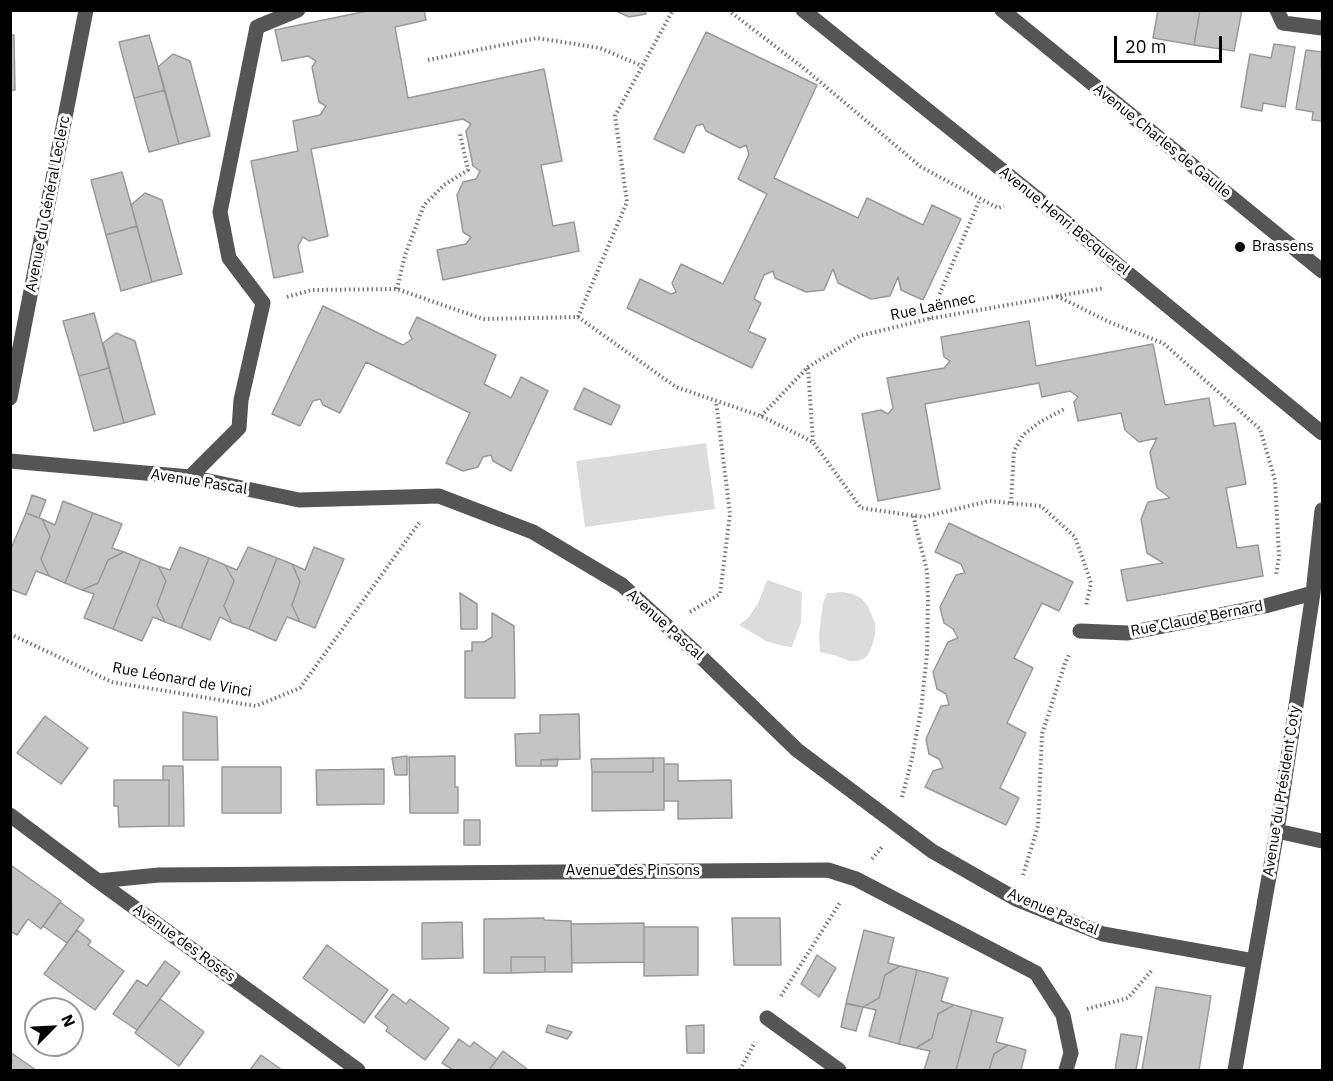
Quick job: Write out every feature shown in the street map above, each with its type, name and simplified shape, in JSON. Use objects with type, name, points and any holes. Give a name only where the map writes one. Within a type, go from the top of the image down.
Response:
[{"type":"street","name":"Avenue du Général Leclerc","points":[[10,398],[86,10]]},
{"type":"street","points":[[190,477],[239,428],[241,400],[263,303],[229,258],[220,212],[257,27],[298,10]]},
{"type":"street","name":"Avenue Henri Becquerel","points":[[803,10],[1323,433]]},
{"type":"street","name":"Avenue Charles de Gaulle","points":[[1002,10],[1323,271]]},
{"type":"street","points":[[1277,10],[1283,22],[1323,28]]},
{"type":"street","name":"Avenue Pascal","points":[[10,460],[190,477],[299,500],[439,496],[533,532],[622,585],[797,750],[932,851],[1016,899],[1103,934],[1254,961]]},
{"type":"street","name":"Avenue du Président Coty","points":[[1235,1071],[1276,831],[1313,593],[1323,510]]},
{"type":"street","name":"Rue Claude Bernard","points":[[1080,631],[1128,633],[1265,606],[1313,593]]},
{"type":"street","name":"Avenue des Roses","points":[[10,815],[358,1071]]},
{"type":"street","points":[[1276,831],[1323,841]]},
{"type":"street","name":"Avenue des Pinsons","points":[[98,881],[159,875],[828,870],[856,879],[1036,973],[1063,1015],[1071,1053],[1066,1071]]},
{"type":"street","points":[[767,1018],[839,1071]]},
{"type":"path","points":[[578,316],[627,202],[615,116],[673,10]]},
{"type":"path","points":[[728,10],[806,70],[921,167],[998,208],[1033,195]]},
{"type":"path","points":[[428,60],[537,38],[600,48],[642,66]]},
{"type":"path","points":[[397,289],[405,255],[424,205],[444,185],[468,170],[460,134]]},
{"type":"path","points":[[928,319],[981,199]]},
{"type":"path","name":"Rue Laënnec","points":[[760,416],[808,367],[859,336],[928,319],[1138,282]]},
{"type":"path","points":[[263,303],[312,290],[397,289],[483,319],[578,316],[676,387],[760,416],[813,442],[861,508],[924,517],[989,501],[1041,506],[1075,537],[1091,583],[1080,631],[1065,663],[1042,734],[1038,826],[1016,899]]},
{"type":"path","points":[[1057,296],[1109,322],[1163,343],[1260,429],[1275,480],[1279,556],[1275,583],[1265,606]]},
{"type":"path","points":[[808,367],[813,442]]},
{"type":"path","points":[[667,626],[720,594],[730,514],[716,401]]},
{"type":"path","points":[[1011,503],[1014,452],[1023,435],[1040,422],[1066,408]]},
{"type":"path","name":"Rue Léonard de Vinci","points":[[10,634],[112,682],[256,706],[300,688],[439,496]]},
{"type":"path","points":[[740,1071],[767,1018],[856,879],[899,826],[902,794],[911,763],[921,710],[927,654],[927,571],[913,515]]},
{"type":"path","points":[[1063,1015],[1128,998],[1173,946]]},
{"type":"shaded area","points":[[706,443],[715,509],[585,527],[576,461]]},
{"type":"shaded area","points":[[767,580],[802,592],[801,622],[792,647],[766,641],[739,625],[747,619],[758,604]]},
{"type":"shaded area","points":[[842,592],[861,598],[868,606],[875,623],[875,634],[868,655],[857,661],[820,652],[819,634],[823,603],[827,593]]},
{"type":"building","points":[[372,10],[424,10],[426,20],[395,27],[408,98],[544,69],[562,161],[541,165],[553,226],[574,222],[579,251],[443,280],[437,250],[466,244],[471,237],[463,232],[457,195],[463,182],[476,179],[480,171],[473,166],[466,131],[471,124],[463,119],[311,149],[328,236],[309,241],[303,237],[298,246],[303,272],[274,278],[251,161],[298,151],[293,121],[320,115],[326,106],[319,102],[312,67],[316,61],[308,56],[282,61],[275,30]]},
{"type":"building","points":[[614,10],[645,10],[646,14],[629,17]]},
{"type":"building","points":[[1158,10],[1200,10],[1194,45],[1153,38]]},
{"type":"building","points":[[1200,10],[1242,10],[1234,51],[1194,45]]},
{"type":"building","points":[[706,32],[817,85],[774,178],[858,218],[867,198],[923,225],[932,205],[961,219],[923,300],[901,290],[898,277],[890,296],[871,299],[838,283],[833,269],[824,290],[806,292],[775,278],[773,271],[764,275],[754,299],[761,303],[748,331],[766,339],[752,368],[627,308],[640,279],[671,294],[676,292],[672,283],[681,264],[723,284],[767,194],[738,179],[749,154],[746,145],[740,148],[706,131],[703,124],[696,126],[684,153],[654,139]]},
{"type":"building","points":[[10,35],[14,35],[15,90],[10,90]]},
{"type":"building","points":[[149,35],[165,90],[134,98],[119,42]]},
{"type":"building","points":[[1274,44],[1295,47],[1285,107],[1263,103],[1262,111],[1241,107],[1250,54],[1271,58]]},
{"type":"building","points":[[1306,50],[1322,52],[1322,121],[1312,120],[1313,112],[1296,109]]},
{"type":"building","points":[[173,54],[190,61],[210,136],[179,144],[158,67]]},
{"type":"building","points":[[165,90],[179,144],[149,152],[134,98]]},
{"type":"building","points":[[122,172],[137,226],[106,235],[91,180]]},
{"type":"building","points":[[145,193],[162,200],[182,274],[152,282],[131,205]]},
{"type":"building","points":[[137,226],[152,282],[121,291],[106,235]]},
{"type":"building","points":[[323,306],[403,345],[412,339],[409,333],[417,317],[496,355],[484,384],[511,398],[521,377],[548,391],[511,471],[493,461],[491,455],[483,457],[478,467],[463,471],[446,463],[470,413],[366,362],[340,413],[323,405],[320,399],[313,401],[300,426],[272,414]]},
{"type":"building","points":[[94,313],[109,368],[79,376],[63,321]]},
{"type":"building","points":[[1029,321],[1036,366],[1153,344],[1165,405],[1209,398],[1214,426],[1235,423],[1246,484],[1226,488],[1237,548],[1258,545],[1263,576],[1127,601],[1121,570],[1163,563],[1147,553],[1141,519],[1148,502],[1170,498],[1157,488],[1150,452],[1157,438],[1139,442],[1125,430],[1121,413],[1078,421],[1074,402],[1078,397],[1070,391],[1042,397],[1039,383],[925,404],[940,489],[878,501],[862,414],[881,410],[888,414],[893,408],[887,378],[944,368],[950,361],[944,357],[941,337]]},
{"type":"building","points":[[116,333],[135,341],[155,414],[124,423],[103,343]]},
{"type":"building","points":[[109,368],[124,423],[94,431],[79,376]]},
{"type":"building","points":[[584,388],[620,406],[611,425],[574,409]]},
{"type":"building","points":[[32,495],[46,500],[39,518],[26,513]]},
{"type":"building","points":[[63,501],[93,513],[65,583],[49,576],[41,559],[50,536],[42,519],[55,525]]},
{"type":"building","points":[[26,513],[42,519],[50,536],[41,559],[49,576],[36,571],[26,595],[10,589],[10,551]]},
{"type":"building","points":[[93,513],[122,524],[112,548],[124,552],[108,560],[98,583],[82,590],[65,583]]},
{"type":"building","points":[[949,523],[1073,582],[1059,611],[1042,603],[1014,658],[1033,668],[1007,723],[1026,733],[1000,788],[1019,798],[1006,825],[925,787],[933,771],[943,768],[939,759],[929,754],[926,739],[941,706],[949,705],[946,694],[937,689],[933,672],[948,642],[958,638],[953,629],[944,623],[940,607],[956,575],[965,573],[961,564],[935,552]]},
{"type":"building","points":[[180,547],[209,558],[181,628],[165,622],[157,605],[166,581],[158,566],[170,570]]},
{"type":"building","points":[[248,547],[277,558],[249,629],[232,623],[224,606],[234,581],[225,565],[237,570]]},
{"type":"building","points":[[314,547],[344,559],[315,628],[300,622],[292,605],[300,582],[292,564],[305,570]]},
{"type":"building","points":[[124,552],[141,559],[113,629],[84,618],[94,594],[82,590],[98,583],[108,560]]},
{"type":"building","points":[[209,558],[225,565],[234,581],[224,606],[232,623],[220,617],[210,640],[181,628]]},
{"type":"building","points":[[277,558],[292,564],[300,582],[292,605],[300,622],[287,617],[276,641],[249,629]]},
{"type":"building","points":[[141,559],[158,566],[166,581],[157,605],[165,622],[153,617],[142,641],[113,629]]},
{"type":"building","points":[[460,593],[477,604],[477,629],[461,629]]},
{"type":"building","points":[[492,613],[514,626],[515,698],[465,698],[465,651],[472,651],[472,642],[484,642],[492,637]]},
{"type":"building","points":[[183,712],[217,717],[218,760],[183,760]]},
{"type":"building","points":[[579,714],[580,759],[541,760],[541,766],[516,766],[515,734],[540,733],[540,715]]},
{"type":"building","points":[[45,716],[88,748],[61,784],[17,753]]},
{"type":"building","points":[[407,756],[407,775],[395,775],[392,758]]},
{"type":"building","points":[[455,756],[458,813],[410,813],[409,757]]},
{"type":"building","points":[[653,758],[653,772],[592,772],[591,759]]},
{"type":"building","points":[[653,758],[664,758],[664,810],[592,811],[592,772],[653,772]]},
{"type":"building","points":[[558,759],[557,766],[541,766],[541,760]]},
{"type":"building","points":[[664,764],[678,764],[678,781],[731,780],[732,818],[678,819],[678,801],[664,801]]},
{"type":"building","points":[[163,766],[183,766],[184,826],[169,826],[169,780],[163,780]]},
{"type":"building","points":[[222,767],[281,767],[281,813],[222,813]]},
{"type":"building","points":[[384,769],[384,804],[317,805],[316,770]]},
{"type":"building","points":[[114,780],[169,780],[169,826],[119,827],[118,806],[114,806]]},
{"type":"building","points":[[464,820],[480,820],[480,845],[464,845]]},
{"type":"building","points":[[12,866],[61,901],[41,929],[28,919],[17,935],[10,931],[10,911],[12,909],[10,908],[10,868]]},
{"type":"building","points":[[60,902],[84,920],[67,943],[43,926]]},
{"type":"building","points":[[544,918],[544,920],[571,921],[572,972],[545,972],[545,957],[511,957],[511,973],[484,973],[484,919]]},
{"type":"building","points":[[732,918],[780,918],[781,965],[734,965]]},
{"type":"building","points":[[462,922],[463,958],[422,959],[422,923]]},
{"type":"building","points":[[644,923],[644,962],[572,963],[571,924]]},
{"type":"building","points":[[644,927],[698,927],[698,975],[644,976]]},
{"type":"building","points":[[77,930],[91,941],[88,945],[124,971],[95,1010],[84,1002],[84,997],[77,997],[44,974]]},
{"type":"building","points":[[864,930],[894,938],[888,963],[900,966],[885,975],[879,998],[863,1007],[846,1003]]},
{"type":"building","points":[[327,945],[388,990],[364,1023],[303,978]]},
{"type":"building","points":[[817,955],[836,968],[819,997],[801,984]]},
{"type":"building","points":[[511,957],[545,957],[545,972],[511,973]]},
{"type":"building","points":[[165,961],[180,972],[137,1030],[113,1014],[137,980],[147,986]]},
{"type":"building","points":[[900,966],[917,970],[899,1044],[869,1036],[876,1010],[863,1007],[879,998],[885,975]]},
{"type":"building","points":[[917,970],[948,978],[941,1001],[954,1005],[938,1014],[932,1038],[916,1048],[899,1044]]},
{"type":"building","points":[[1156,987],[1211,996],[1199,1070],[1142,1070]]},
{"type":"building","points":[[393,994],[406,1004],[410,999],[449,1028],[425,1060],[386,1031],[388,1027],[375,1017]]},
{"type":"building","points":[[160,999],[204,1032],[179,1066],[135,1033]]},
{"type":"building","points":[[846,1004],[863,1007],[856,1031],[841,1027]]},
{"type":"building","points":[[954,1005],[972,1010],[956,1070],[924,1070],[930,1051],[916,1048],[932,1038],[938,1014]]},
{"type":"building","points":[[972,1010],[1003,1018],[996,1042],[1008,1045],[994,1054],[989,1070],[956,1070]]},
{"type":"building","points":[[548,1025],[572,1032],[567,1039],[546,1032]]},
{"type":"building","points":[[704,1025],[704,1053],[687,1053],[686,1026]]},
{"type":"building","points":[[1121,1034],[1142,1037],[1136,1070],[1115,1070]]},
{"type":"building","points":[[459,1039],[470,1047],[474,1042],[497,1059],[489,1070],[453,1070],[442,1063]]},
{"type":"building","points":[[1008,1045],[1026,1050],[1021,1070],[989,1070],[994,1054]]},
{"type":"building","points":[[503,1051],[527,1069],[489,1070]]},
{"type":"building","points":[[10,1052],[36,1070],[10,1070]]},
{"type":"building","points":[[261,1055],[282,1070],[250,1070]]},
{"type":"place","name":"Brassens","points":[[1240,247]]}]
